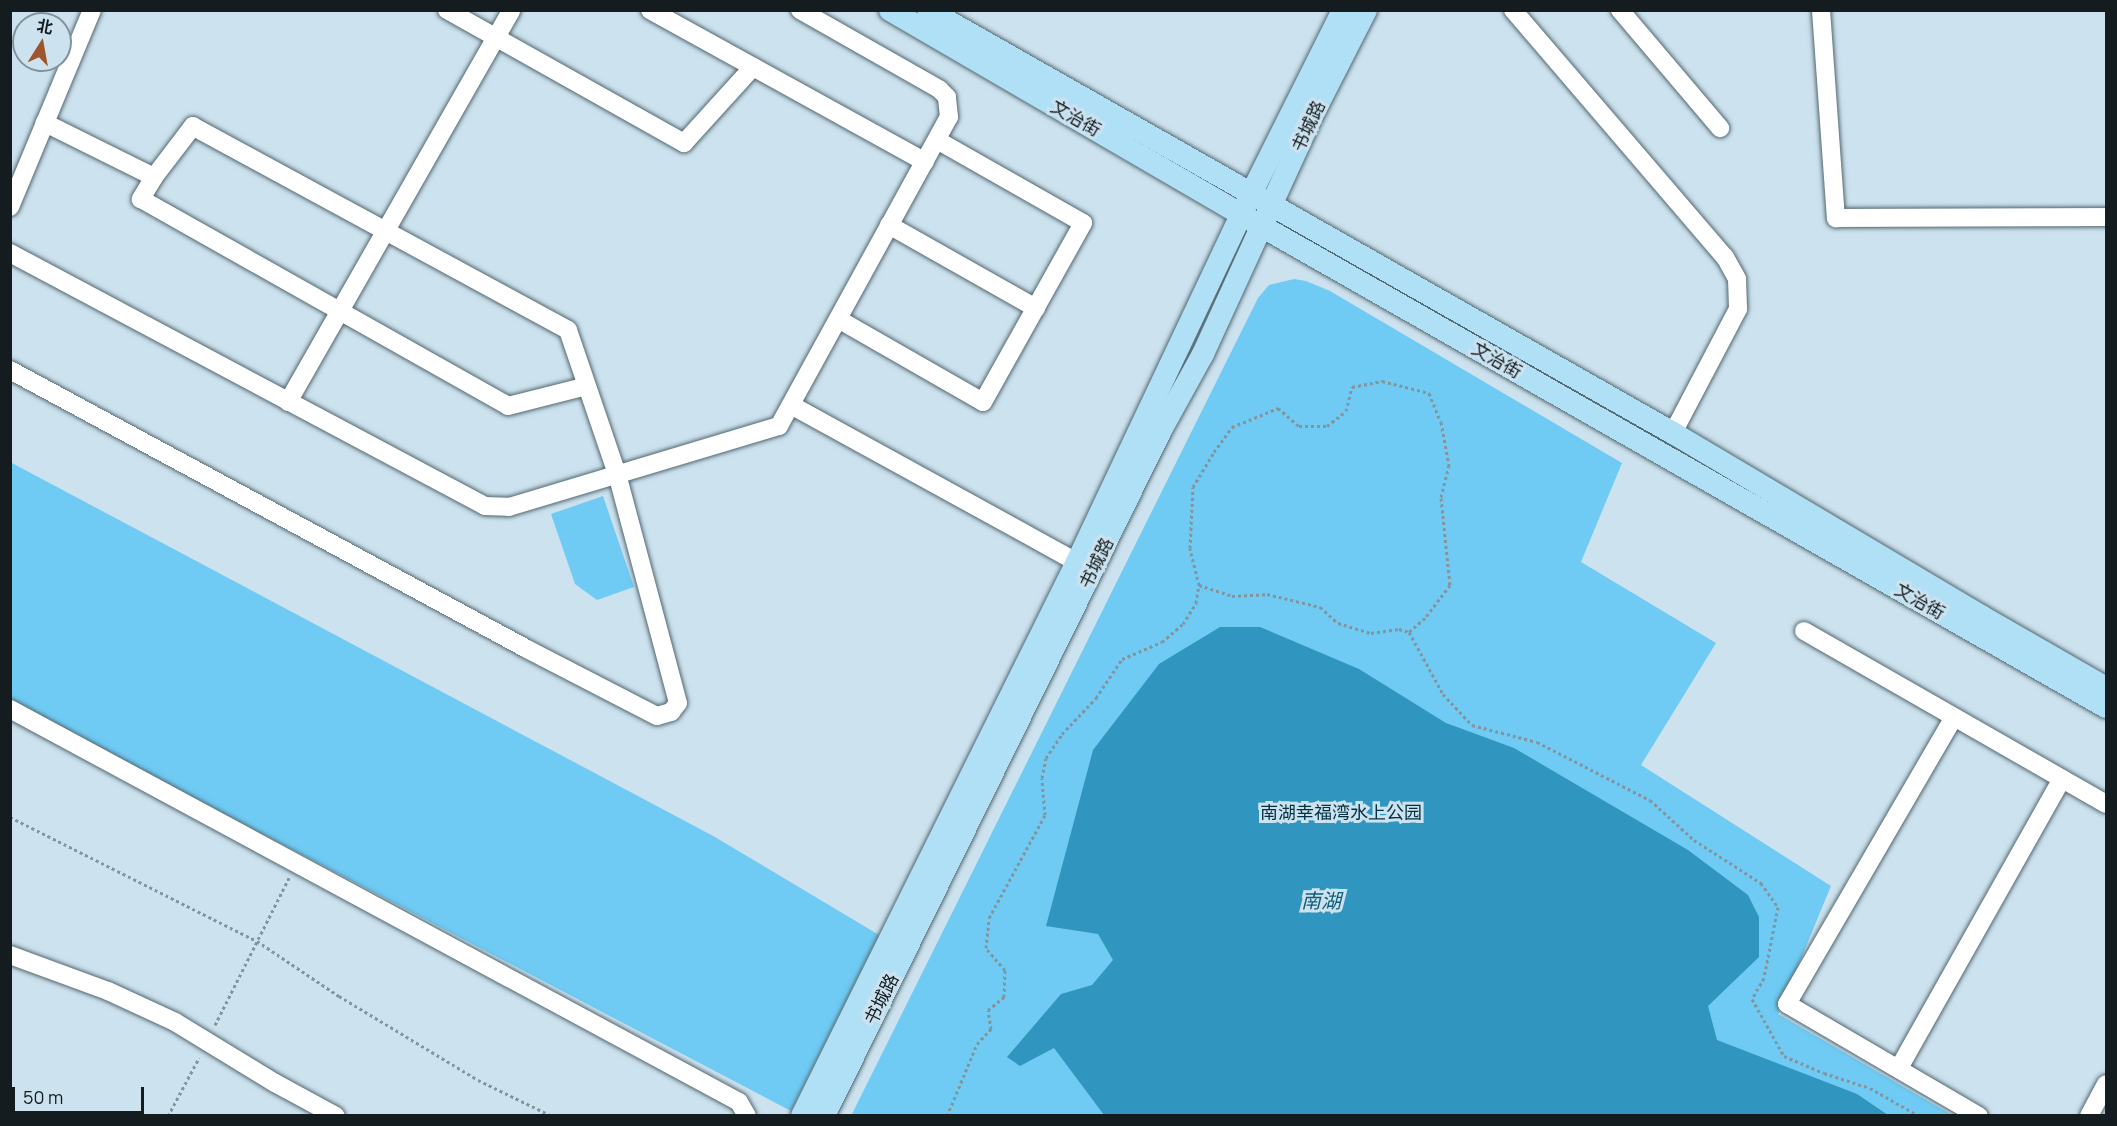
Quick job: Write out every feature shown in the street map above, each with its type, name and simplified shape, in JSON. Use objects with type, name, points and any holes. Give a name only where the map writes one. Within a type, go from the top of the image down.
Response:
[{"type":"main road","name":"文治街","points":[[890,10],[1246,205],[1673,433],[2106,688]]},
{"type":"main road","name":"文治街","points":[[928,10],[1246,205]]},
{"type":"main road","name":"书城路","points":[[802,1116],[1077,562],[1246,205],[1343,10]]},
{"type":"main road","name":"书城路","points":[[824,1116],[1161,430],[1203,354],[1311,118],[1366,10]]},
{"type":"main road","name":"文治街","points":[[1267,216],[2106,707]]},
{"type":"street","points":[[10,207],[92,10]]},
{"type":"street","points":[[447,10],[684,143],[753,67]]},
{"type":"street","points":[[288,402],[512,10]]},
{"type":"street","points":[[650,10],[924,162]]},
{"type":"street","points":[[10,253],[485,506],[509,507],[779,426],[949,117],[947,97],[939,89],[800,10]]},
{"type":"street","points":[[1513,10],[1725,257],[1737,279],[1738,309],[1673,433]]},
{"type":"street","points":[[1620,10],[1720,128]]},
{"type":"street","points":[[1821,10],[1836,218],[2106,217]]},
{"type":"street","points":[[45,123],[154,177]]},
{"type":"street","points":[[10,370],[527,649],[657,716],[671,712],[678,703],[617,474],[568,330],[193,126],[154,177],[141,200],[508,406],[587,386]]},
{"type":"street","points":[[838,319],[983,402],[1036,308],[1083,223],[937,140]]},
{"type":"street","points":[[889,225],[1036,308]]},
{"type":"street","points":[[790,405],[1077,562]]},
{"type":"street","points":[[1803,631],[2106,804]]},
{"type":"street","points":[[10,709],[739,1102],[747,1116]]},
{"type":"street","points":[[1954,717],[1787,1004],[1979,1116]]},
{"type":"street","points":[[1899,1068],[2062,779]]},
{"type":"street","points":[[10,955],[108,991],[175,1022],[208,1040],[275,1083],[336,1116]]},
{"type":"street","points":[[2089,1116],[2106,1084]]},
{"type":"path","points":[[947,1116],[977,1044],[991,1029],[988,1010],[1004,997],[1005,970],[986,948],[989,918],[1045,815],[1041,778],[1046,758],[1062,734],[1096,698],[1122,659],[1162,642],[1183,624],[1196,603],[1199,585],[1190,548],[1193,487],[1232,427],[1264,411],[1278,408],[1299,426],[1327,426],[1346,411],[1352,387],[1382,381],[1429,393],[1441,422],[1449,465],[1441,498],[1450,585],[1425,618],[1409,632]]},
{"type":"path","points":[[1199,585],[1232,596],[1267,594],[1320,607],[1338,623],[1371,633],[1400,629],[1409,632],[1443,694],[1472,725],[1537,742],[1650,800],[1694,840],[1761,884],[1778,907],[1764,978],[1752,999],[1784,1056],[1824,1073],[1870,1088],[1919,1116]]},
{"type":"path","points":[[10,817],[257,941],[339,996],[478,1080],[552,1116]]},
{"type":"path","points":[[168,1116],[188,1082],[296,863]]},
{"type":"green space","name":"南湖幸福湾水上公园","points":[[1294,279],[1306,281],[1330,291],[1622,463],[1581,562],[1716,643],[1641,765],[1831,886],[1778,1014],[1952,1115],[851,1116],[1258,298],[1269,285]]},
{"type":"green space","points":[[10,462],[715,837],[879,935],[791,1111],[11,702]]},
{"type":"green space","points":[[603,496],[634,587],[597,600],[575,584],[551,514]]},
{"type":"water","name":"南湖","points":[[1220,627],[1260,627],[1359,669],[1446,723],[1514,748],[1688,850],[1748,895],[1759,917],[1759,957],[1708,1006],[1717,1040],[1857,1094],[1888,1115],[1104,1115],[1054,1048],[1020,1066],[1007,1057],[1061,994],[1092,985],[1113,960],[1098,934],[1046,926],[1093,750],[1159,664]]}]
